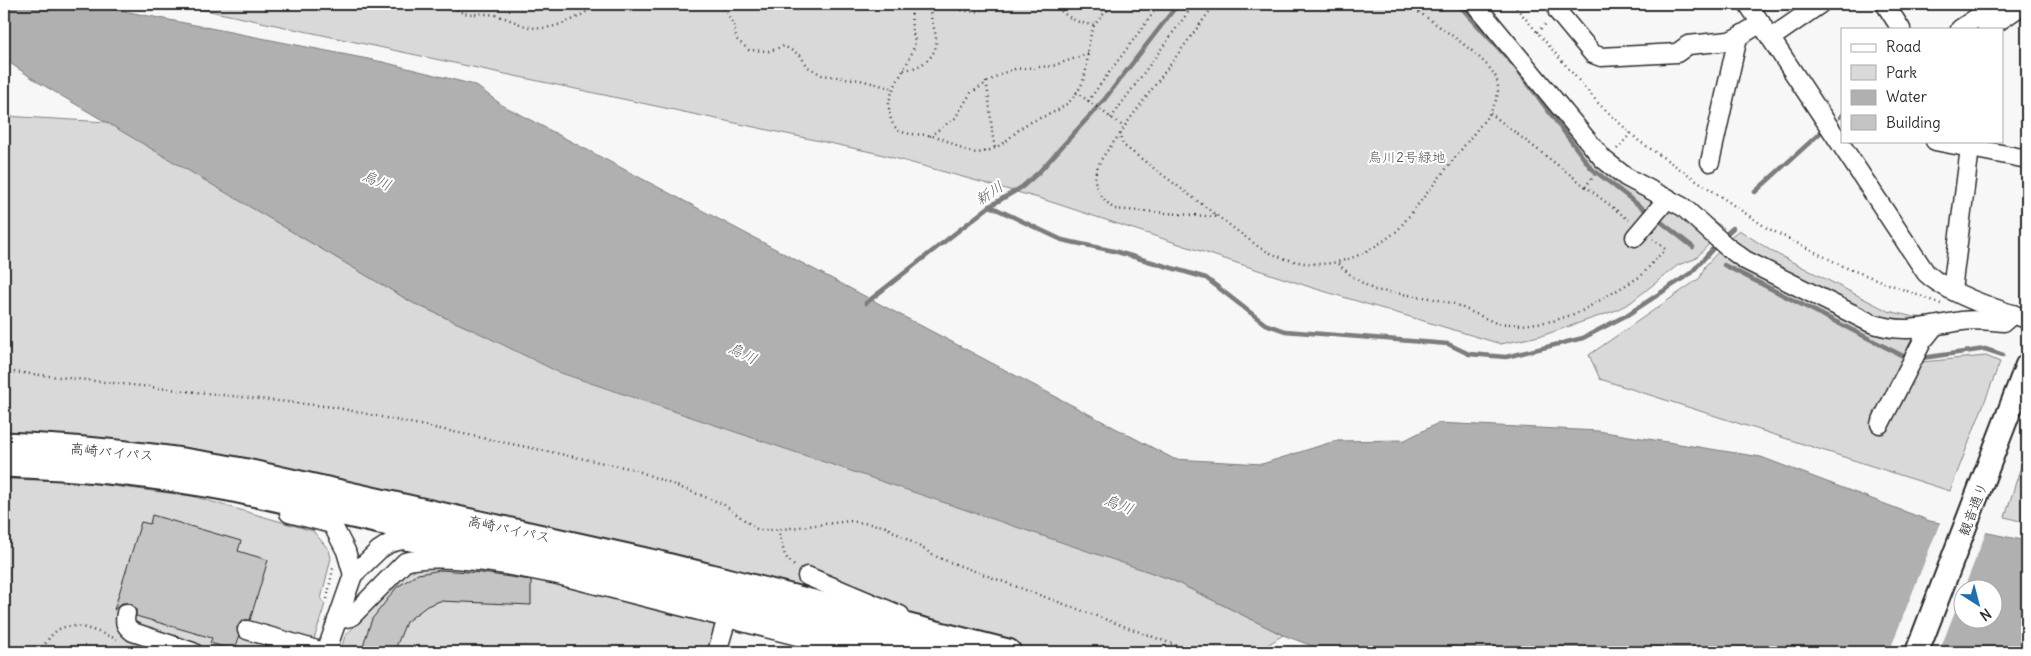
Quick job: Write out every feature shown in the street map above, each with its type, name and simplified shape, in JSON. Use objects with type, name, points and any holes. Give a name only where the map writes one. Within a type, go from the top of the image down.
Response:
[{"type":"highway","name":"高崎バイパス","points":[[4,445],[115,451],[179,459],[242,471],[585,546],[1008,652]]},
{"type":"highway","name":"高崎バイパス","points":[[4,464],[107,469],[234,489],[653,581],[922,652]]},
{"type":"main road","name":"観音通り","points":[[1917,652],[2027,366]]},
{"type":"street","points":[[1475,4],[1603,159],[1626,177],[1683,207],[1720,241],[1745,260],[1871,323],[1900,330],[1934,327],[1963,321],[2004,322],[2020,316]]},
{"type":"street","points":[[1562,4],[1558,12],[1593,54],[1601,57],[1677,53],[1688,45],[1729,41],[1761,23]]},
{"type":"street","points":[[1748,4],[1837,128]]},
{"type":"street","points":[[1771,38],[1820,4]]},
{"type":"street","points":[[1884,4],[1901,28]]},
{"type":"street","points":[[1961,28],[1997,4]]},
{"type":"street","points":[[1988,28],[2024,4]]},
{"type":"street","points":[[1710,162],[1738,37]]},
{"type":"street","points":[[1846,142],[1926,273],[1947,297],[2020,316]]},
{"type":"street","points":[[1941,142],[2027,159]]},
{"type":"street","points":[[1947,297],[1970,148]]},
{"type":"street","points":[[1638,233],[1668,198]]},
{"type":"street","points":[[1880,424],[1922,342],[1934,327]]},
{"type":"street","points":[[234,489],[282,511],[332,524],[346,551],[353,575]]},
{"type":"street","points":[[247,630],[325,652],[333,614],[353,575],[378,550],[390,543],[402,540],[460,552],[491,554],[524,552]]},
{"type":"street","points":[[333,614],[351,617],[405,562],[416,559],[518,566],[860,652]]},
{"type":"street","points":[[808,576],[900,615],[900,625]]},
{"type":"street","points":[[126,613],[124,622],[127,628],[133,632],[193,652]]},
{"type":"street","points":[[717,652],[726,618]]},
{"type":"path","points":[[448,4],[461,14],[495,15],[536,28],[567,22],[589,11],[594,4]]},
{"type":"path","points":[[721,4],[734,25],[736,39],[748,50],[769,51],[784,46],[800,55],[808,67],[822,75],[860,80],[895,89]]},
{"type":"path","points":[[912,4],[912,31],[915,40],[904,70],[890,95],[888,106],[891,118],[897,128],[908,135],[930,136],[971,152],[989,151],[995,148],[1027,125],[1056,112],[1071,101],[1088,70],[1088,54],[1096,25],[1114,4]]},
{"type":"path","points":[[904,70],[917,68],[928,60],[934,51],[936,40],[930,16],[931,7],[936,4]]},
{"type":"path","points":[[954,4],[960,10],[976,12],[991,4]]},
{"type":"path","points":[[1054,4],[1064,14],[1081,24],[1096,25]]},
{"type":"path","points":[[1088,100],[1160,4]]},
{"type":"path","points":[[1111,118],[1194,4]]},
{"type":"path","points":[[1215,4],[1124,127],[1120,136],[1123,145],[1260,248],[1279,258],[1300,263],[1338,264],[1381,244],[1398,230],[1490,112],[1498,99],[1497,80],[1487,64],[1407,4]]},
{"type":"path","points":[[1513,4],[1599,104],[1631,134],[1768,228],[1847,268],[1947,297]]},
{"type":"path","points":[[930,136],[955,118],[971,93],[986,82],[1015,69],[1052,66],[1088,54]]},
{"type":"path","points":[[986,82],[991,104],[990,126],[995,148]]},
{"type":"path","points":[[1076,92],[1124,127]]},
{"type":"path","points":[[1338,264],[1353,277],[1374,290],[1430,298],[1452,304],[1496,323],[1522,326],[1580,312],[1641,276],[1665,249],[1638,233],[1490,112]]},
{"type":"path","points":[[1122,132],[1098,162],[1094,172],[1095,186],[1104,200],[1114,209],[1220,217]]},
{"type":"path","points":[[1615,152],[1631,134]]},
{"type":"path","points":[[4,371],[333,407],[633,469],[723,504],[758,530],[850,520],[884,526],[938,558],[1194,652]]},
{"type":"path","points":[[778,529],[785,556],[796,568],[808,576]]},
{"type":"path","points":[[333,614],[327,594],[335,560]]},
{"type":"path","points":[[40,652],[54,632],[75,625],[121,641]]},
{"type":"green space","name":"烏川2号緑地","points":[[177,4],[1483,4],[1607,154],[1626,169],[1673,193],[1724,228],[1721,232],[1728,239],[1739,230],[1773,252],[1888,311],[1914,317],[1943,318],[1948,327],[1929,345],[1921,362],[1986,356],[2000,362],[1950,491],[1600,379],[1589,355],[1700,278],[1705,266],[1720,250],[1711,242],[1695,259],[1678,265],[1630,303],[1614,311],[1544,335],[1501,344],[1313,288],[1042,199],[876,153]]},
{"type":"green space","points":[[4,116],[107,122],[413,303],[473,330],[1170,579],[1283,635],[1263,648],[1272,652],[1024,652],[926,624],[899,606],[880,610],[4,434]]},
{"type":"green space","points":[[2027,447],[2027,523],[2005,517]]},
{"type":"green space","points":[[4,479],[73,481],[192,496],[313,531],[329,550],[331,558],[321,599],[325,604],[310,652],[4,652]]},
{"type":"green space","points":[[431,563],[536,575],[715,619],[719,628],[712,652],[340,652],[345,636],[372,608],[415,566]]},
{"type":"water","name":"烏川","points":[[4,4],[88,4],[383,62],[475,85],[502,105],[1174,459],[1262,464],[1335,441],[1405,440],[1438,423],[1598,431],[1761,457],[1930,521],[2027,541],[2027,652],[1328,652],[1283,635],[1170,579],[558,372],[413,303],[38,82],[4,59]]},
{"type":"pier","points":[[1941,520],[1987,530],[1968,578],[1954,578],[1954,614],[1939,652],[1889,652]]},
{"type":"building","points":[[152,515],[241,541],[238,551],[268,560],[250,620],[244,620],[237,627],[239,637],[235,650],[210,643],[212,638],[136,616],[136,609],[128,603],[122,603],[114,610],[141,522],[150,524]]},
{"type":"building","points":[[441,570],[482,573],[531,580],[531,605],[440,601],[427,606],[406,622],[394,652],[364,652],[364,642],[372,619],[397,587],[418,574]]},
{"type":"waterway","name":"新川","points":[[866,303],[990,206],[1022,187],[1039,172],[1104,100],[1178,4]]},
{"type":"waterway","points":[[1458,4],[1514,65],[1591,168],[1650,214]]},
{"type":"waterway","points":[[1755,192],[1820,133]]},
{"type":"waterway","points":[[990,206],[1062,240],[1114,251],[1206,278],[1265,324],[1285,331],[1448,344],[1469,354],[1506,357],[1583,338],[1627,315],[1691,273],[1718,243]]},
{"type":"waterway","points":[[1656,218],[1693,247]]},
{"type":"waterway","points":[[1723,237],[1733,228]]},
{"type":"waterway","points":[[1724,265],[1905,357]]},
{"type":"waterway","points":[[1922,358],[1985,349],[2003,355]]}]
